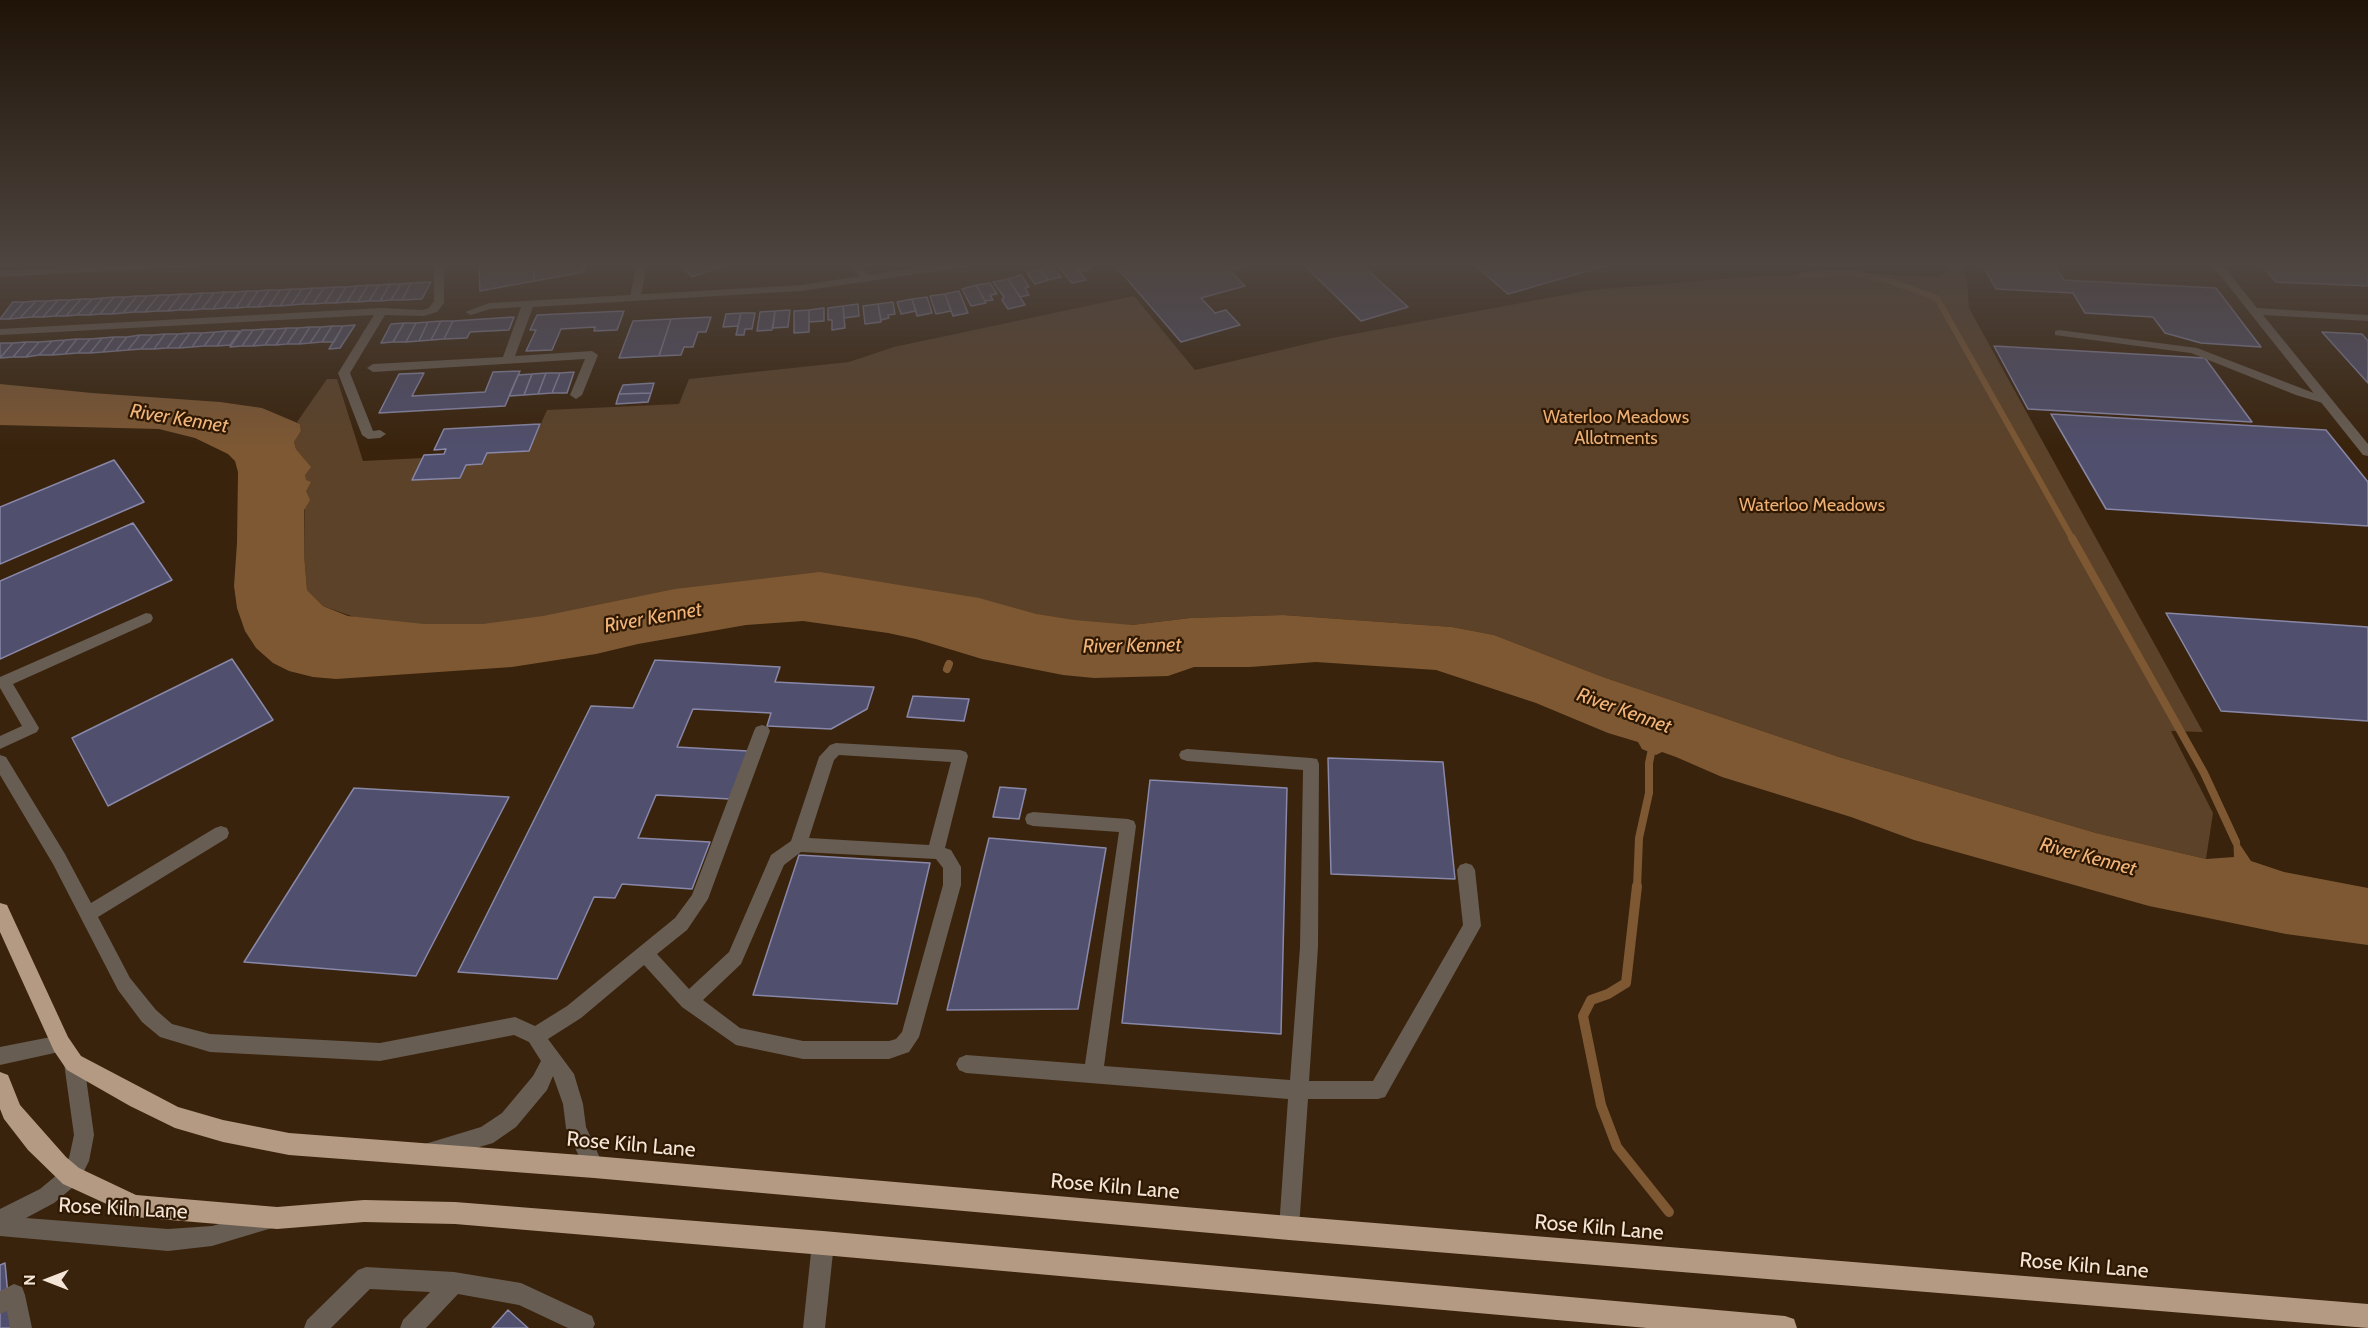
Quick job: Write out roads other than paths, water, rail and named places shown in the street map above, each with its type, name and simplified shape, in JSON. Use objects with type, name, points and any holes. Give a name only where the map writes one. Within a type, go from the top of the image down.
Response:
[{"type":"highway","points":[[0,911],[61,1044],[74,1063]]},
{"type":"highway","name":"Rose Kiln Lane","points":[[74,1063],[147,1104],[175,1116],[223,1131],[289,1144],[594,1167],[1289,1228],[2368,1316]]},
{"type":"highway","points":[[0,1082],[12,1112],[58,1165],[71,1176],[135,1206],[277,1218]]},
{"type":"highway","name":"Rose Kiln Lane","points":[[277,1218],[364,1211],[455,1214],[823,1243],[1060,1266],[1785,1328]]},
{"type":"street","points":[[0,332],[110,326]]},
{"type":"street","points":[[373,326],[344,373],[368,435],[380,434]]},
{"type":"street","points":[[508,360],[520,326]]},
{"type":"street","points":[[2265,326],[2368,452]]},
{"type":"street","points":[[2059,333],[2193,350],[2326,400]]},
{"type":"street","points":[[373,368],[592,355],[576,395]]},
{"type":"street","points":[[0,743],[32,728],[4,682],[146,618]]},
{"type":"street","points":[[536,1036],[574,1012],[681,924],[699,899],[762,731]]},
{"type":"street","points":[[689,1001],[735,958],[777,860],[798,844],[827,757],[836,749],[960,756],[936,852]]},
{"type":"street","points":[[1186,755],[1311,764],[1309,947],[1289,1228]]},
{"type":"street","points":[[0,761],[59,859],[124,984],[149,1016],[171,1033],[210,1043],[380,1052],[515,1026],[536,1036],[551,1060],[564,1074],[573,1104],[576,1128],[594,1167]]},
{"type":"street","points":[[1033,819],[1128,826],[1093,1074]]},
{"type":"street","points":[[87,914],[221,833]]},
{"type":"street","points":[[645,954],[689,1001],[736,1036],[803,1050],[889,1050],[903,1046],[910,1037],[952,885],[952,867],[945,855],[936,852],[798,844]]},
{"type":"street","points":[[966,1064],[1298,1090],[1378,1090],[1472,926],[1467,870]]},
{"type":"street","points":[[0,1056],[61,1044]]},
{"type":"street","points":[[421,1154],[486,1136],[509,1120],[540,1083],[551,1060]]},
{"type":"street","name":"Rose Kiln Lane","points":[[0,1220],[47,1196],[71,1176],[79,1161],[84,1135],[74,1063]]},
{"type":"street","name":"Rose Kiln Lane","points":[[0,1226],[168,1240],[212,1236],[277,1218]]},
{"type":"street","points":[[814,1328],[823,1243]]},
{"type":"street","points":[[315,1328],[366,1278],[454,1283],[521,1294],[584,1324]]},
{"type":"street","points":[[411,1328],[454,1283]]},
{"type":"street","points":[[0,1303],[14,1295],[21,1328]]},
{"type":"water","name":"River Kennet","points":[[0,384],[220,402],[262,408],[300,424],[301,431],[294,442],[296,449],[311,467],[305,475],[306,480],[311,482],[306,491],[310,500],[304,510],[307,590],[323,606],[348,616],[424,624],[483,624],[543,616],[675,589],[820,572],[979,598],[1036,614],[1074,620],[1132,625],[1190,618],[1283,615],[1452,627],[1494,635],[1603,677],[1839,757],[2096,833],[2206,859],[2234,857],[2233,834],[2251,861],[2284,872],[2368,888],[2368,945],[2286,934],[2149,906],[1914,840],[1851,817],[1722,777],[1662,752],[1656,755],[1642,749],[1638,742],[1608,733],[1536,703],[1436,670],[1316,662],[1250,667],[1194,667],[1168,676],[1094,678],[1063,675],[982,659],[888,633],[803,621],[746,625],[638,644],[596,654],[512,667],[336,679],[313,677],[289,671],[273,663],[256,648],[245,631],[237,608],[234,586],[238,472],[235,461],[228,454],[195,438],[159,429],[0,425]]},
{"type":"waterway","points":[[1953,326],[2073,540]]},
{"type":"waterway","points":[[2072,538],[2204,773],[2236,842]]},
{"type":"waterway","points":[[947,669],[949,664]]},
{"type":"waterway","name":"River Kennet","points":[[1637,888],[1639,838],[1649,793],[1649,763],[1653,744]]},
{"type":"waterway","points":[[1637,886],[1626,983],[1608,994],[1591,1000],[1583,1016],[1601,1105],[1617,1147],[1669,1212]]},
{"type":"park label","name":"Waterloo Meadows Allotments","points":[[1616,428]]},
{"type":"park label","name":"Waterloo Meadows","points":[[1812,506]]}]
